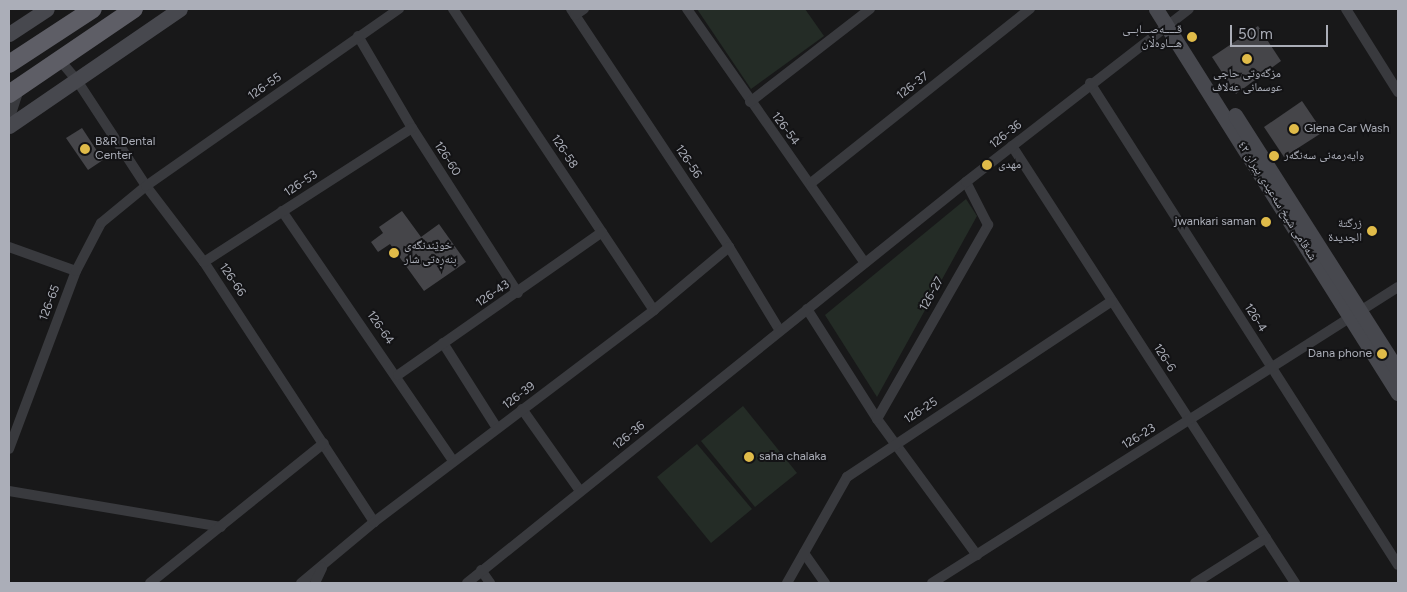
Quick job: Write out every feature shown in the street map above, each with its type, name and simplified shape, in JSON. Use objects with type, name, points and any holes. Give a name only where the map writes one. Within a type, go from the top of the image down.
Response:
[{"type":"highway","points":[[9,64],[93,9]]},
{"type":"highway","points":[[14,90],[134,9]]},
{"type":"main road","points":[[9,34],[47,9]]},
{"type":"main road","points":[[9,126],[180,9]]},
{"type":"main road","name":"شەقامی شیخ سەعیدی پیران ٤٢","points":[[1156,9],[1169,17],[1356,315],[1398,393]]},
{"type":"main road","name":"شەقامی شیخ سەعیدی پیران ٤٢","points":[[1356,315],[1398,371]]},
{"type":"street","name":"126-55","points":[[146,186],[399,9]]},
{"type":"street","name":"126-58","points":[[453,9],[654,310]]},
{"type":"street","name":"126-54","points":[[687,9],[750,102],[811,183],[864,263]]},
{"type":"street","points":[[750,102],[870,9]]},
{"type":"street","name":"126-37","points":[[811,183],[1030,9]]},
{"type":"street","name":"126-36","points":[[467,583],[1012,146],[1169,17],[1189,9]]},
{"type":"street","points":[[1346,9],[1398,92]]},
{"type":"street","name":"126-56","points":[[577,11],[729,247],[780,331]]},
{"type":"street","name":"126-60","points":[[358,36],[412,128],[518,293]]},
{"type":"street","name":"126-66","points":[[59,59],[76,79],[146,186],[204,262],[374,522]]},
{"type":"street","name":"126-4","points":[[1090,83],[1398,565]]},
{"type":"street","points":[[9,120],[14,90]]},
{"type":"street","name":"126-53","points":[[204,262],[412,128]]},
{"type":"street","name":"126-6","points":[[1012,146],[1295,583]]},
{"type":"street","name":"126-27","points":[[876,419],[988,224],[966,182]]},
{"type":"street","name":"126-65","points":[[9,449],[76,271],[101,223],[146,186]]},
{"type":"street","name":"126-64","points":[[282,211],[398,375],[453,461]]},
{"type":"street","name":"126-43","points":[[398,375],[518,293],[602,232]]},
{"type":"street","name":"126-39","points":[[301,583],[374,522],[654,310],[729,247]]},
{"type":"street","points":[[9,248],[76,271]]},
{"type":"street","name":"126-23","points":[[932,583],[1398,287]]},
{"type":"street","name":"126-25","points":[[787,583],[847,477],[894,443],[1112,301]]},
{"type":"street","points":[[807,309],[876,419],[976,555]]},
{"type":"street","points":[[443,343],[497,428]]},
{"type":"street","points":[[522,409],[580,491]]},
{"type":"street","points":[[150,583],[324,443]]},
{"type":"street","points":[[9,491],[221,527]]},
{"type":"street","points":[[1200,582],[1266,538]]},
{"type":"street","points":[[804,553],[825,583]]},
{"type":"street","points":[[315,583],[324,564]]},
{"type":"street","points":[[481,570],[490,583]]},
{"type":"shaded area","points":[[697,9],[805,9],[824,36],[751,89]]},
{"type":"shaded area","points":[[966,199],[977,216],[877,397],[825,315]]},
{"type":"shaded area","name":"saha chalaka","points":[[743,406],[797,473],[755,507],[701,441]]},
{"type":"shaded area","name":"saha chalaka","points":[[697,444],[752,509],[711,543],[657,477]]},
{"type":"building","name":"مزگەوتی حاجی عوسمانی عەلاف","points":[[1258,26],[1281,61],[1236,94],[1212,57]]},
{"type":"building","name":"Glena Car Wash","points":[[1302,101],[1323,132],[1284,157],[1264,127]]},
{"type":"building","name":"B&R Dental Center","points":[[82,128],[103,160],[88,170],[66,138]]},
{"type":"building","points":[[402,211],[421,237],[439,224],[466,262],[424,291],[390,244],[378,252],[371,242],[383,233],[379,227]]},
{"type":"place","name":"قـــــەصـــابــی هـــاوەڵان","points":[[1192,37]]},
{"type":"place","name":"مزگەوتی حاجی عوسمانی عەلاف","points":[[1247,59]]},
{"type":"place","name":"Glena Car Wash","points":[[1294,129]]},
{"type":"place","name":"B&R Dental Center","points":[[85,149]]},
{"type":"place","name":"وایەرمەنی سەنگەر","points":[[1274,156]]},
{"type":"place","name":"مهدی","points":[[987,165]]},
{"type":"place","name":"jwankari saman","points":[[1266,222]]},
{"type":"place","name":"زرگتة الجديدة","points":[[1372,231]]},
{"type":"place","name":"خوێندنگەی بنەڕەتی شار","points":[[394,253]]},
{"type":"place","name":"Dana phone","points":[[1382,354]]},
{"type":"place","name":"saha chalaka","points":[[749,457]]}]
